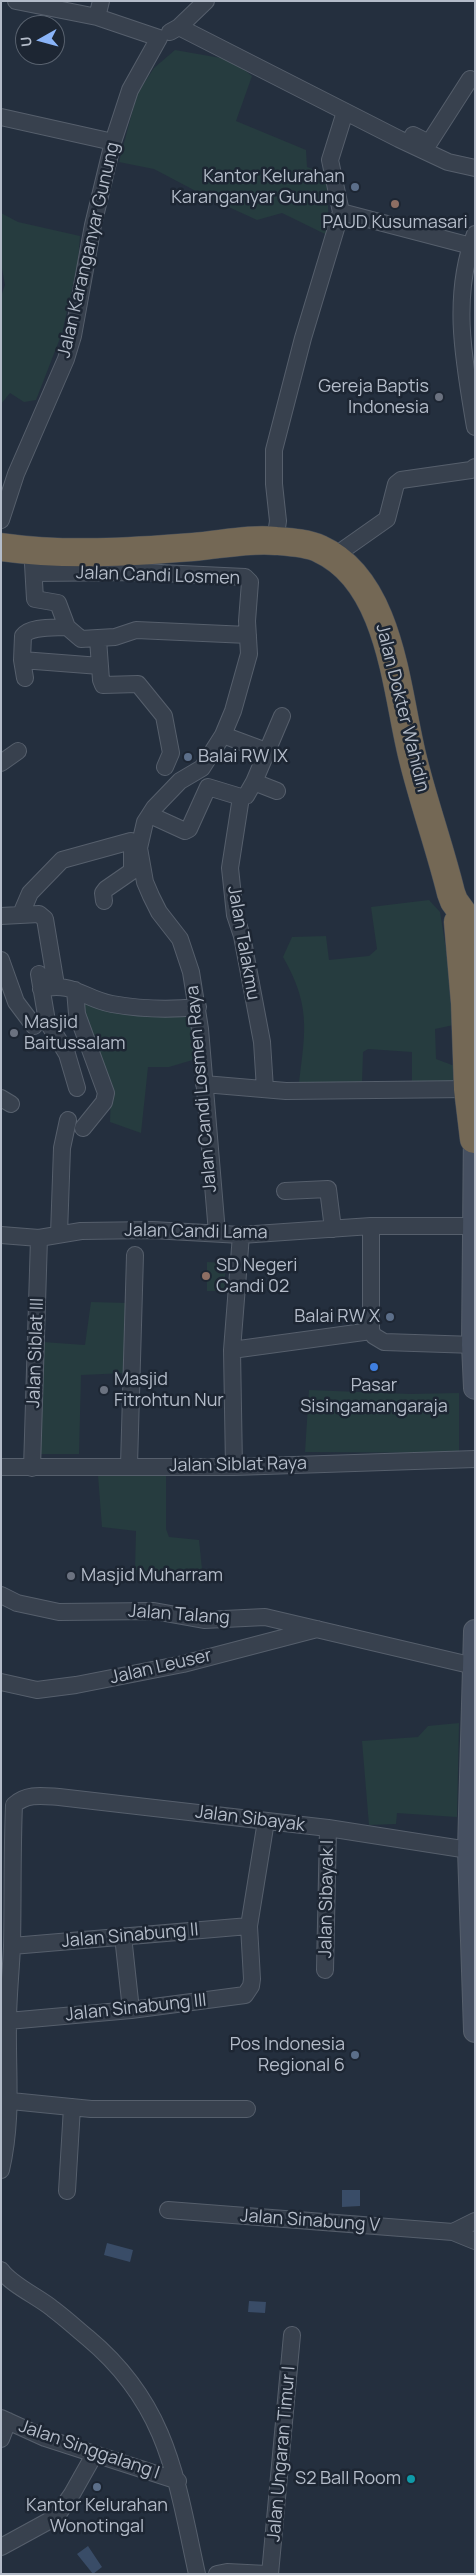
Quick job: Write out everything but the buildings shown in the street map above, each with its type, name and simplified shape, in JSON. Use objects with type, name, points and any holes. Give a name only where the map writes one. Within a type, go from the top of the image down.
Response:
[{"type":"highway","name":"Jalan Dokter Wahidin","points":[[1,546],[33,562],[119,552],[275,540],[320,549],[333,556],[361,585],[382,625],[390,650],[413,760],[462,918]]},
{"type":"highway","points":[[462,918],[475,964]]},
{"type":"highway","points":[[462,918],[468,1089],[474,1132]]},
{"type":"main road","points":[[474,1132],[475,1388]]},
{"type":"main road","points":[[475,1631],[472,1851],[475,2031]]},
{"type":"street","points":[[16,1],[62,6],[160,38],[179,27],[206,1]]},
{"type":"street","points":[[97,18],[101,1]]},
{"type":"street","points":[[179,27],[345,112],[448,162],[475,168]]},
{"type":"street","name":"Jalan Karanganyar Gunung","points":[[1,520],[16,474],[66,359],[73,336],[93,225],[113,142],[130,90],[160,38]]},
{"type":"street","points":[[377,128],[400,129],[428,143],[470,79]]},
{"type":"street","points":[[275,540],[278,522],[274,484],[274,450],[303,338],[341,212],[330,160],[345,112]]},
{"type":"street","points":[[1,117],[113,142]]},
{"type":"street","points":[[341,212],[473,243],[463,283],[460,324],[475,427]]},
{"type":"street","points":[[333,556],[387,519],[396,484],[401,480],[471,470],[475,467]]},
{"type":"street","name":"Jalan Candi Losmen","points":[[67,627],[58,603],[35,599],[33,562],[140,572],[245,577],[250,582],[248,635]]},
{"type":"street","points":[[25,678],[22,660],[24,633],[67,627],[81,639],[115,637],[136,630],[248,635]]},
{"type":"street","name":"Jalan Candi Losmen Raya","points":[[217,1233],[198,1008],[189,965],[180,939],[159,912],[144,877],[139,848],[141,834],[158,803],[180,781],[202,768],[223,735],[247,665],[248,635]]},
{"type":"street","points":[[98,639],[103,685],[140,685],[160,710],[171,753],[165,767]]},
{"type":"street","points":[[22,660],[100,666]]},
{"type":"street","points":[[150,815],[185,831],[189,829],[208,787],[242,797],[246,796],[254,782],[282,716]]},
{"type":"street","points":[[223,735],[266,751]]},
{"type":"street","points":[[1,763],[18,751]]},
{"type":"street","points":[[104,902],[103,893],[132,871],[132,841],[145,810],[154,796],[180,781]]},
{"type":"street","points":[[254,782],[276,790]]},
{"type":"street","name":"Jalan Talakmu","points":[[242,797],[230,868],[235,915],[242,936],[262,1042],[265,1089]]},
{"type":"street","points":[[21,914],[30,893],[62,860],[132,841]]},
{"type":"street","points":[[1,916],[39,914],[45,919],[46,1021],[67,1054],[76,1088]]},
{"type":"street","points":[[1,960],[16,1002],[34,1026]]},
{"type":"street","points":[[45,983],[75,990],[110,1004],[167,1010],[198,1008]]},
{"type":"street","points":[[75,990],[79,1019],[88,1039],[106,1093],[104,1102],[83,1128]]},
{"type":"street","points":[[204,1084],[286,1091],[468,1089]]},
{"type":"street","points":[[59,1234],[62,1148],[68,1120]]},
{"type":"street","points":[[285,1191],[324,1188],[330,1191],[333,1229]]},
{"type":"street","points":[[371,1226],[371,1331],[374,1336],[384,1342],[474,1345]]},
{"type":"street","name":"Jalan Candi Lama","points":[[1,1235],[39,1238],[91,1230],[152,1230],[241,1235],[371,1226],[473,1226]]},
{"type":"street","points":[[234,1466],[232,1350],[241,1235]]},
{"type":"street","name":"Jalan Siblat III","points":[[32,1468],[39,1238]]},
{"type":"street","points":[[129,1465],[135,1255]]},
{"type":"street","points":[[232,1350],[371,1331]]},
{"type":"street","name":"Jalan Siblat Raya","points":[[1,1466],[32,1468],[129,1465],[234,1466],[475,1459]]},
{"type":"street","name":"Jalan Talang","points":[[1,1595],[17,1603],[59,1612],[154,1610],[204,1620],[265,1617],[474,1666]]},
{"type":"street","name":"Jalan Leuser","points":[[1,1682],[38,1690],[85,1683],[183,1664],[320,1629]]},
{"type":"street","name":"Jalan Sibayak","points":[[6,1862],[14,1805],[20,1799],[30,1796],[59,1797],[328,1828],[472,1851]]},
{"type":"street","points":[[249,1926],[266,1821]]},
{"type":"street","name":"Jalan Sibayak I","points":[[325,1970],[328,1828]]},
{"type":"street","points":[[1,2170],[8,2138],[6,2100],[12,1946],[6,1862]]},
{"type":"street","name":"Jalan Sinabung II","points":[[12,1946],[249,1926]]},
{"type":"street","name":"Jalan Sinabung III","points":[[8,2021],[131,2010],[239,1997],[248,1991],[252,1978],[249,1926]]},
{"type":"street","points":[[123,1936],[131,2010]]},
{"type":"street","points":[[6,2100],[72,2107],[143,2110],[247,2110]]},
{"type":"street","points":[[66,2191],[72,2107]]},
{"type":"street","name":"Jalan Sinabung V","points":[[168,2210],[452,2232]]},
{"type":"street","points":[[452,2232],[475,2222]]},
{"type":"street","points":[[452,2232],[475,2241]]},
{"type":"street","points":[[1,2270],[52,2308],[119,2367],[143,2399],[169,2451],[178,2481],[197,2574]]},
{"type":"street","name":"Jalan Ungaran Timur I","points":[[270,2574],[292,2335]]},
{"type":"street","points":[[1,2438],[5,2420]]},
{"type":"street","name":"Jalan Singgalang I","points":[[5,2420],[94,2455],[178,2481]]},
{"type":"street","points":[[1,2547],[56,2517],[72,2494],[94,2455]]},
{"type":"street","points":[[217,2574],[227,2572],[267,2574]]},
{"type":"green space","points":[[175,50],[232,60],[252,76],[236,121],[306,150],[307,167],[327,174],[329,236],[282,213],[257,220],[209,198],[154,169],[119,162],[137,94],[154,68]]},
{"type":"green space","points":[[1,213],[18,222],[80,236],[78,262],[62,333],[36,400],[24,402],[10,393],[1,404],[1,296],[5,285],[1,263]]},
{"type":"green space","points":[[429,900],[440,912],[458,1024],[435,1029],[436,1059],[460,1068],[459,1086],[412,1085],[412,1052],[368,1049],[363,1052],[362,1082],[299,1082],[304,1017],[298,989],[283,957],[292,937],[326,936],[329,960],[369,956],[377,949],[371,907]]},
{"type":"green space","points":[[84,997],[187,1014],[194,1020],[196,1059],[169,1067],[148,1067],[141,1133],[110,1122],[111,1094],[83,1019]]},
{"type":"green space","points":[[207,1262],[225,1263],[225,1291],[207,1291]]},
{"type":"green space","points":[[91,1302],[129,1303],[126,1373],[81,1375],[79,1454],[34,1454],[43,1342],[85,1345]]},
{"type":"green space","points":[[309,1390],[410,1394],[459,1393],[459,1453],[305,1452]]},
{"type":"green space","points":[[166,1470],[166,1529],[169,1537],[199,1540],[203,1579],[176,1581],[166,1572],[135,1570],[136,1531],[102,1527],[98,1475]]},
{"type":"green space","points":[[459,1723],[457,1817],[397,1813],[396,1824],[369,1825],[362,1741],[418,1737],[428,1726]]},
{"type":"water","points":[[342,2190],[360,2190],[360,2206],[342,2207]]},
{"type":"water","points":[[107,2243],[133,2250],[130,2262],[104,2255]]},
{"type":"water","points":[[249,2301],[266,2302],[265,2313],[248,2312]]},
{"type":"water","points":[[88,2546],[102,2567],[93,2574],[77,2554]]},
{"type":"place","name":"Kantor Kelurahan Karanganyar Gunung","points":[[355,187]]},
{"type":"place","name":"PAUD Kusumasari","points":[[395,204]]},
{"type":"place","name":"Gereja Baptis Indonesia","points":[[439,397]]},
{"type":"place","name":"Balai RW IX","points":[[188,757]]},
{"type":"place","name":"Masjid Baitussalam","points":[[14,1033]]},
{"type":"place","name":"SD Negeri Candi 02","points":[[206,1276]]},
{"type":"place","name":"Balai RW X","points":[[390,1317]]},
{"type":"place","name":"Pasar Sisingamangaraja","points":[[374,1367]]},
{"type":"place","name":"Masjid Fitrohtun Nur","points":[[104,1390]]},
{"type":"place","name":"Masjid Muharram","points":[[71,1576]]},
{"type":"place","name":"Pos Indonesia Regional 6","points":[[355,2055]]},
{"type":"place","name":"S2 Ball Room","points":[[411,2479]]},
{"type":"place","name":"Kantor Kelurahan Wonotingal","points":[[97,2487]]}]
